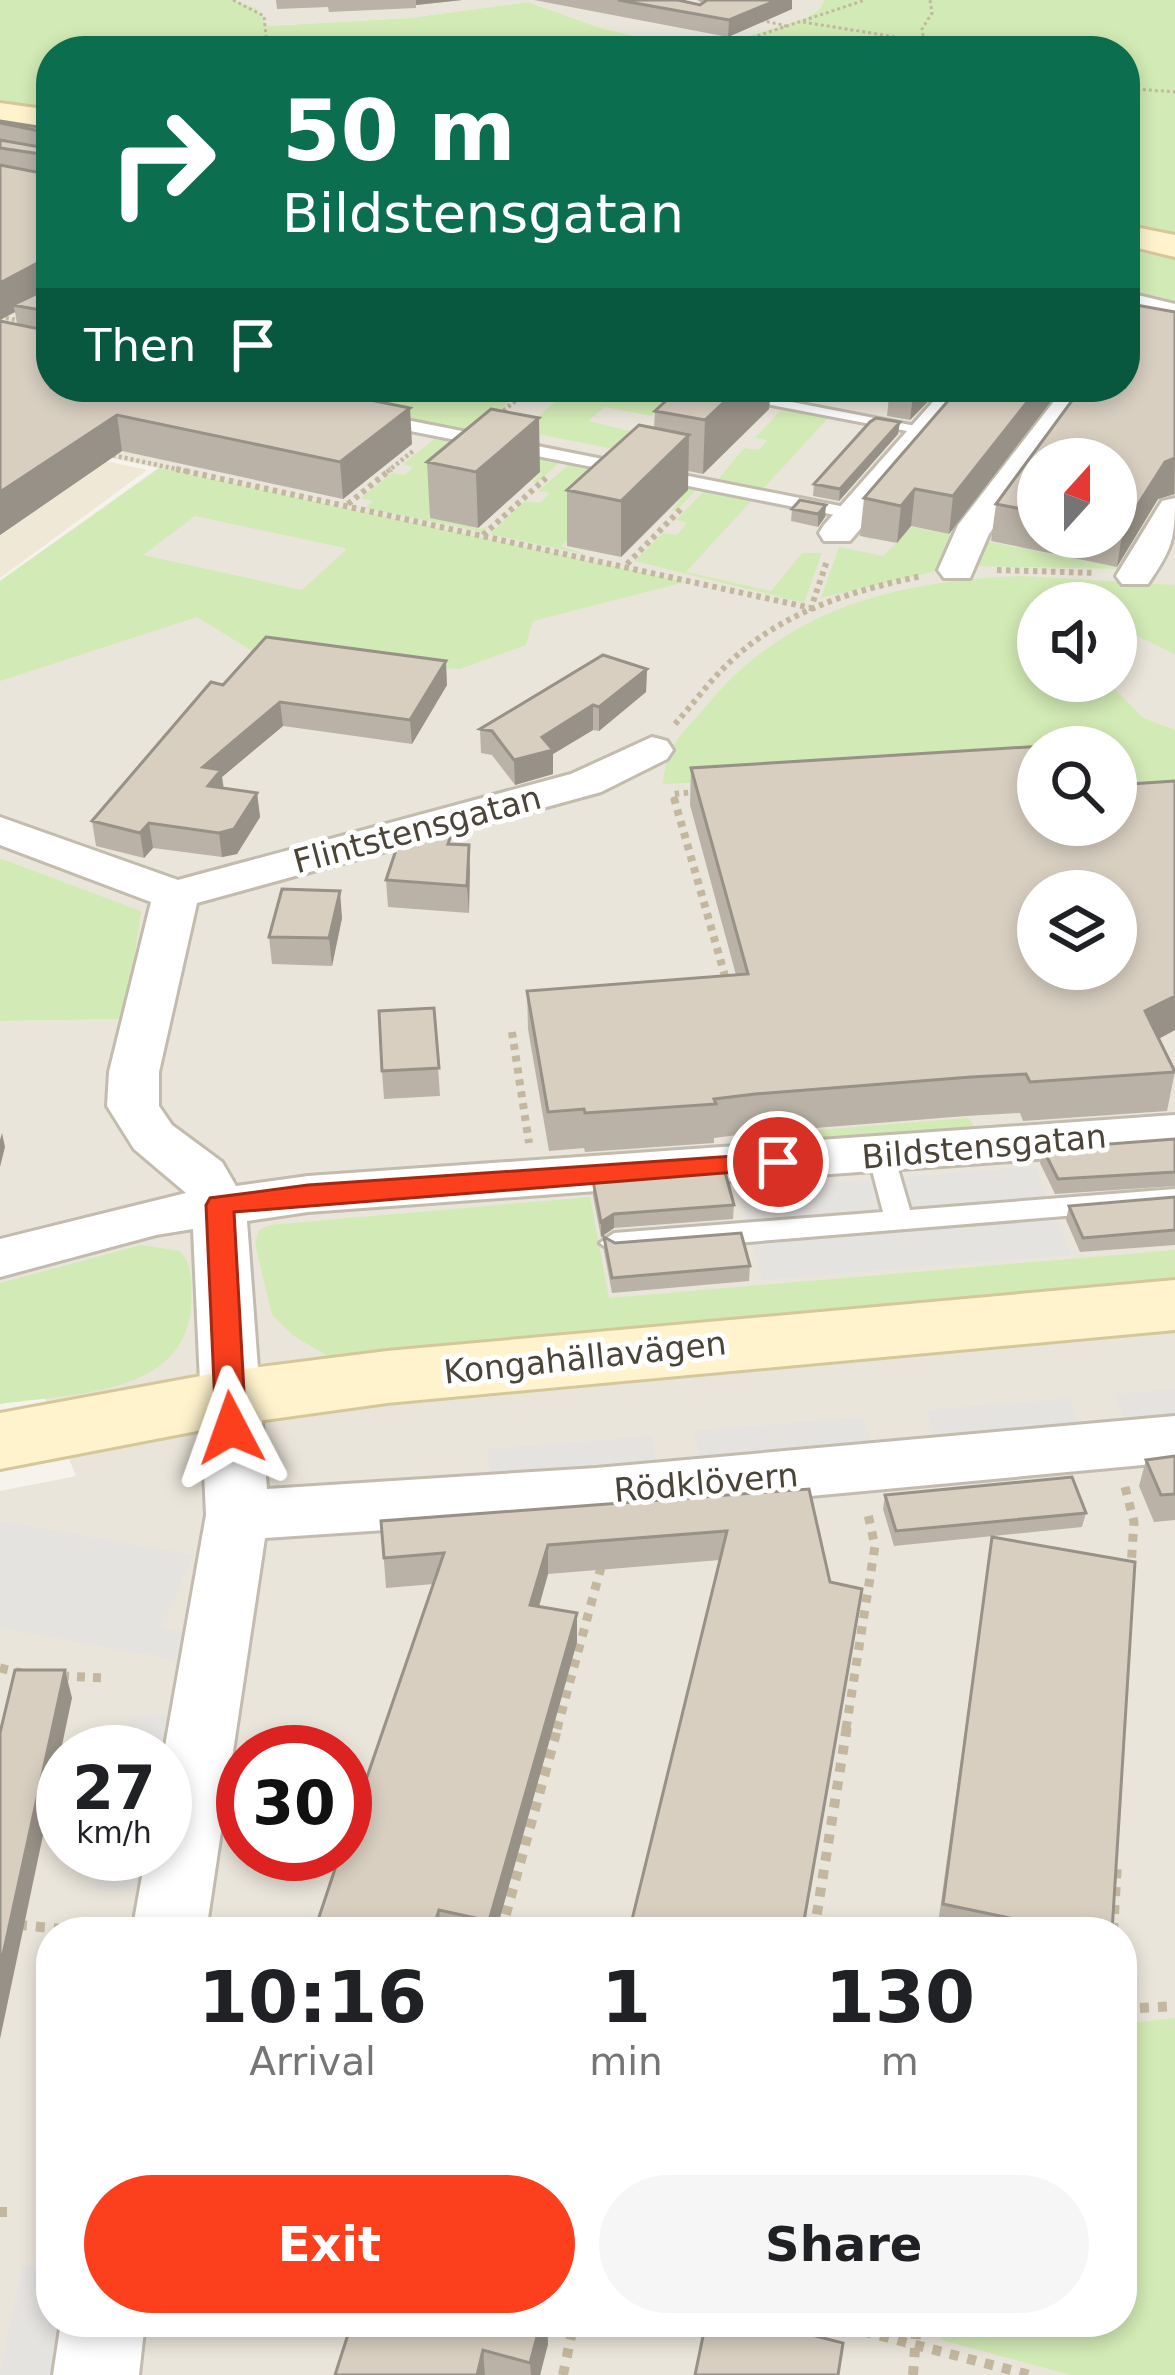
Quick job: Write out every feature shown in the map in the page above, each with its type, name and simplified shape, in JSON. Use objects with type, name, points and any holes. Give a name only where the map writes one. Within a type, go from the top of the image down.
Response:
[{"type":"street","points":[[0,112],[36,129]]},
{"type":"street","points":[[0,139],[36,133]]},
{"type":"street","points":[[1140,238],[1175,246]]},
{"type":"street","points":[[1140,312],[1175,314]]},
{"type":"street","points":[[846,523],[951,402]]},
{"type":"street","points":[[957,570],[971,533],[1071,402]]},
{"type":"street","points":[[1135,576],[1175,508]]},
{"type":"street","name":"Flintstensgatan","points":[[176,895],[586,783],[652,750]]},
{"type":"street","points":[[0,830],[176,895],[134,1072],[133,1106],[153,1137],[203,1175],[219,1205],[236,1515],[171,1917]]},
{"type":"street","name":"Bildstensgatan","points":[[0,1258],[219,1205],[1175,1132]]},
{"type":"street","name":"Kongahällavägen","points":[[0,1441],[228,1398],[590,1355],[1175,1305]]},
{"type":"street","name":"Rödklövern","points":[[236,1515],[596,1492],[1175,1439]]},
{"type":"street","points":[[95,2375],[101,2337]]},
{"type":"lane","points":[[770,402],[928,430]]},
{"type":"lane","points":[[354,415],[706,484],[846,523]]},
{"type":"lane","points":[[880,1155],[899,1219]]},
{"type":"lane","points":[[614,1243],[1175,1198]]},
{"type":"path","points":[[233,0],[264,16],[266,36]]},
{"type":"path","points":[[759,36],[865,0]]},
{"type":"path","points":[[923,36],[922,28],[932,13],[930,0]]},
{"type":"path","points":[[746,17],[791,26]]},
{"type":"path","points":[[802,22],[887,36]]},
{"type":"path","points":[[1140,89],[1175,92]]},
{"type":"path","points":[[0,316],[22,321]]},
{"type":"path","points":[[348,505],[438,431]]},
{"type":"path","points":[[90,450],[812,608]]},
{"type":"path","points":[[483,535],[569,457]]},
{"type":"path","points":[[217,477],[236,463]]},
{"type":"path","points":[[627,564],[706,484]]},
{"type":"path","points":[[812,608],[846,523]]},
{"type":"path","points":[[652,750],[742,650],[812,608],[864,588],[957,570],[1135,576]]},
{"type":"path","points":[[718,791],[673,794],[732,1001]]},
{"type":"path","points":[[704,905],[728,904]]},
{"type":"path","points":[[719,955],[740,953]]},
{"type":"path","points":[[512,1032],[534,1179]]},
{"type":"path","points":[[1115,1444],[1133,1522],[1130,1590]]},
{"type":"path","points":[[816,1917],[875,1546],[857,1468]]},
{"type":"path","points":[[505,1917],[604,1568],[596,1492]]},
{"type":"path","points":[[0,1668],[28,1675]]},
{"type":"path","points":[[48,1676],[105,1678]]},
{"type":"path","points":[[1114,1917],[1118,1841]]},
{"type":"path","points":[[0,1923],[36,1927]]},
{"type":"path","points":[[1137,2008],[1175,2006]]},
{"type":"path","points":[[563,2375],[571,2337]]},
{"type":"path","points":[[885,2337],[1030,2375]]},
{"type":"path","points":[[913,2375],[916,2337]]},
{"type":"shaded area","points":[[231,0],[824,0],[806,18],[748,36],[635,36],[528,2],[409,18],[267,26],[256,8]]},
{"type":"shaded area","points":[[0,133],[36,312],[36,402],[1140,402],[1140,363],[1175,307],[1175,2375],[0,2375],[0,1491],[76,1476],[0,1287],[0,1021],[124,1019],[140,911],[0,858],[0,581],[158,468],[0,434]]},
{"type":"shaded area","points":[[0,438],[147,470],[0,578]]},
{"type":"shaded area","points":[[1035,1166],[1071,1255],[762,1280],[739,1191]]},
{"type":"shaded area","points":[[1175,1389],[1175,1418],[1125,1422],[1114,1394]]},
{"type":"shaded area","points":[[1070,1398],[1080,1427],[935,1439],[926,1410]]},
{"type":"shaded area","points":[[864,1417],[872,1445],[700,1459],[694,1431]]},
{"type":"shaded area","points":[[652,1436],[657,1464],[490,1478],[488,1449]]},
{"type":"shaded area","points":[[0,1521],[194,1555],[161,1628],[187,1633],[175,1660],[0,1628]]},
{"type":"shaded area","points":[[130,1716],[170,1716],[168,1725],[128,1725]]},
{"type":"shaded area","points":[[97,1881],[139,1881],[137,1891],[95,1890]]},
{"type":"shaded area","points":[[22,2266],[36,2266],[36,2337],[59,2337],[53,2375],[0,2375]]},
{"type":"green space","points":[[0,0],[231,0],[256,8],[267,26],[409,18],[528,2],[635,36],[36,36],[36,110],[0,104]]},
{"type":"green space","points":[[824,0],[1175,0],[1175,234],[1140,226],[1140,36],[748,36],[806,18]]},
{"type":"green space","points":[[1140,252],[1175,259],[1175,310],[1140,302]]},
{"type":"green space","points":[[329,402],[509,402],[471,433],[326,405]]},
{"type":"green space","points":[[555,402],[664,402],[652,416],[605,407],[588,421],[634,432],[614,449],[522,431]]},
{"type":"green space","points":[[780,411],[829,417],[761,491],[716,482],[744,448],[759,450],[767,440],[755,438]]},
{"type":"green space","points":[[439,435],[562,460],[537,483],[533,482],[542,472],[490,461],[427,517],[488,527],[482,532],[366,508],[373,501],[361,498],[392,473],[405,475],[413,467],[403,464]]},
{"type":"green space","points":[[572,462],[698,488],[676,511],[672,510],[682,497],[623,487],[561,546],[588,555],[490,534],[525,501],[540,503],[550,493],[538,491]]},
{"type":"green space","points":[[160,468],[685,582],[533,621],[526,645],[460,669],[259,655],[197,617],[0,681],[0,581]],"holes":[[[195,516],[345,548],[302,590],[143,555]]]},
{"type":"green space","points":[[706,489],[754,498],[686,572],[771,591],[802,553],[822,553],[804,603],[635,561],[663,533],[677,535],[687,523],[676,520]]},
{"type":"green space","points":[[874,508],[883,521],[962,537],[948,568],[821,598],[839,547],[883,556],[904,536],[881,531],[871,540],[854,533]]},
{"type":"green space","points":[[975,539],[1017,547],[1017,558],[1071,558],[1126,569],[972,566]]},
{"type":"green space","points":[[1022,576],[1124,582],[1017,582],[1017,702],[1127,702],[1143,718],[1175,730],[1175,799],[1137,802],[1137,726],[1017,726],[1017,767],[663,784],[672,749],[683,733],[738,672],[773,644],[849,605],[932,584]]},
{"type":"green space","points":[[1137,583],[1175,585],[1175,654],[1137,636]]},
{"type":"green space","points":[[0,858],[141,911],[125,1019],[0,1021]]},
{"type":"green space","points":[[968,1118],[974,1126],[789,1142],[782,1141],[780,1133]]},
{"type":"green space","points":[[590,1197],[609,1298],[1175,1250],[1175,1289],[331,1358],[294,1336],[272,1315],[255,1243],[259,1230],[270,1225]]},
{"type":"green space","points":[[141,1245],[180,1251],[190,1269],[191,1305],[184,1335],[169,1357],[147,1374],[120,1385],[0,1404],[0,1283]]},
{"type":"green space","points":[[1175,2018],[1175,2375],[1071,2375],[945,2341],[939,2337],[1137,2337],[1137,2022]]},
{"type":"building","points":[[618,0],[678,0],[700,5],[707,0],[777,0],[729,20]]},
{"type":"building","points":[[0,123],[36,127],[36,130]]},
{"type":"building","points":[[0,140],[36,146],[36,153],[0,148]]},
{"type":"building","points":[[0,165],[36,172],[36,264],[0,283]]},
{"type":"building","points":[[36,294],[36,309],[13,305]]},
{"type":"building","points":[[1140,306],[1175,312],[1175,458],[1165,462],[1137,506],[1137,438],[1045,438],[1071,402],[1140,402]]},
{"type":"building","points":[[0,321],[36,328],[36,402],[380,402],[410,408],[340,462],[117,415],[0,492]]},
{"type":"building","points":[[665,402],[724,402],[705,420],[655,411]]},
{"type":"building","points":[[947,402],[1027,402],[953,496],[915,489],[901,506],[864,498]]},
{"type":"building","points":[[491,409],[539,418],[476,472],[427,462]]},
{"type":"building","points":[[876,418],[900,422],[840,489],[814,484],[870,422]]},
{"type":"building","points":[[639,425],[689,435],[621,501],[567,490]]},
{"type":"building","points":[[1017,475],[1017,508],[996,504]]},
{"type":"building","points":[[800,500],[826,505],[818,514],[792,509]]},
{"type":"building","points":[[266,637],[446,661],[410,720],[280,702],[203,767],[221,770],[208,786],[257,793],[234,829],[219,833],[149,823],[140,833],[92,821],[211,682],[223,685]]},
{"type":"building","points":[[603,655],[647,669],[599,707],[593,705],[542,737],[553,750],[514,760],[492,731],[480,729]]},
{"type":"building","points":[[1017,748],[1017,846],[1137,846],[1137,784],[1175,781],[1175,996],[1145,1011],[1175,1072],[1030,1082],[1026,1074],[971,1077],[755,1094],[714,1099],[716,1104],[548,1112],[527,991],[748,974],[691,768]]},
{"type":"building","points":[[402,832],[451,835],[448,844],[469,845],[467,886],[386,880]]},
{"type":"building","points":[[282,889],[340,891],[329,938],[269,937]]},
{"type":"building","points":[[434,1008],[439,1068],[382,1071],[379,1011]]},
{"type":"building","points":[[1175,1139],[1175,1172],[1058,1179],[1043,1149]]},
{"type":"building","points":[[725,1172],[734,1205],[614,1214],[601,1222],[593,1181]]},
{"type":"building","points":[[1175,1197],[1175,1230],[1083,1238],[1069,1206]]},
{"type":"building","points":[[741,1233],[750,1266],[612,1278],[604,1237],[615,1243]]},
{"type":"building","points":[[1175,1456],[1175,1494],[1161,1495],[1146,1460]]},
{"type":"building","points":[[1072,1477],[1086,1513],[896,1531],[885,1495]]},
{"type":"building","points":[[809,1489],[830,1582],[862,1589],[805,1917],[633,1917],[727,1531],[548,1545],[530,1605],[577,1613],[490,1917],[439,1910],[437,1917],[319,1917],[331,1881],[372,1881],[372,1762],[444,1553],[384,1558],[381,1521]]},
{"type":"building","points":[[992,1537],[1135,1562],[1113,1917],[1005,1917],[943,1904]]},
{"type":"building","points":[[15,1670],[65,1670],[53,1725],[36,1725],[36,1803],[0,1968],[0,1733]]},
{"type":"building","points":[[347,2337],[537,2337],[530,2363],[483,2350],[477,2375],[335,2375]]},
{"type":"building","points":[[703,2337],[820,2337],[843,2343],[838,2375],[695,2375]]},
{"type":"route","points":[[231,1428],[219,1205],[308,1194],[778,1162]]}]
